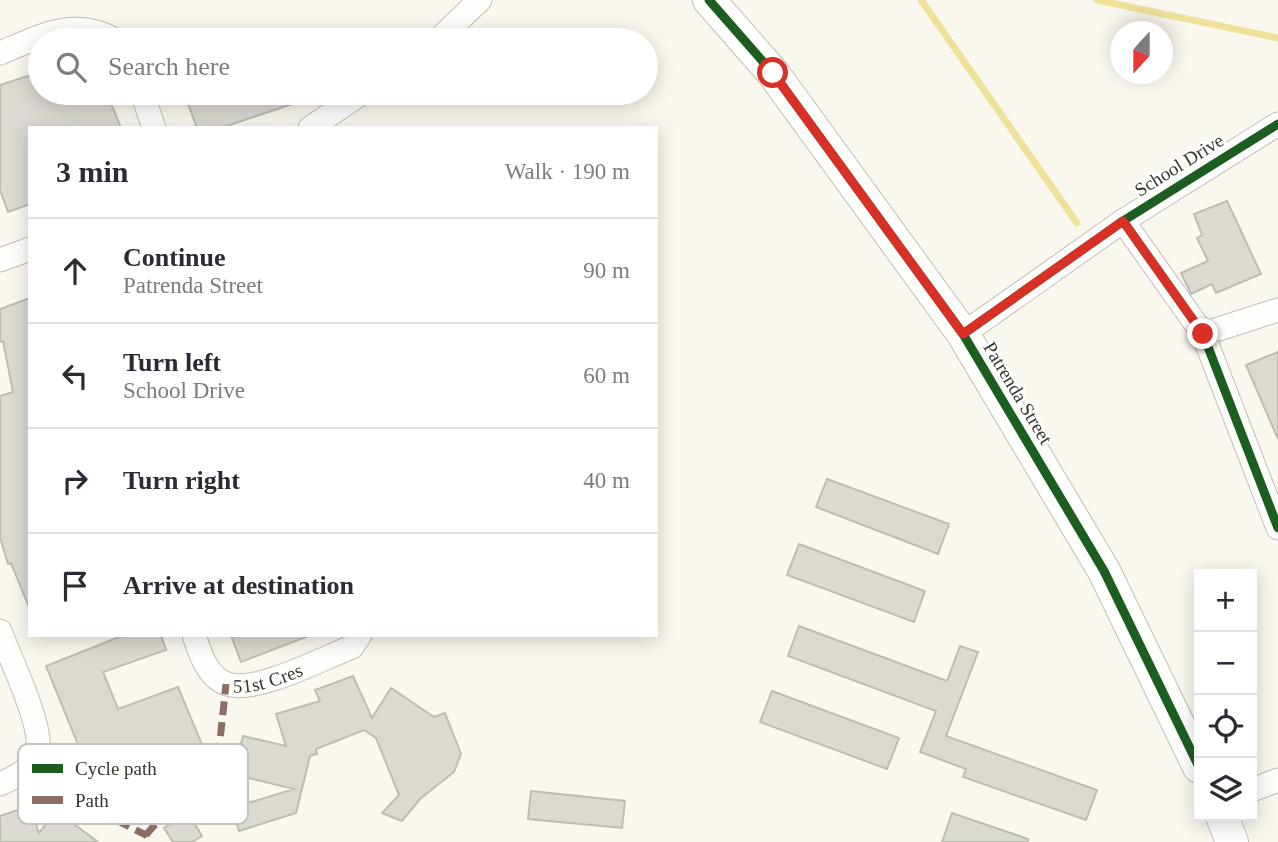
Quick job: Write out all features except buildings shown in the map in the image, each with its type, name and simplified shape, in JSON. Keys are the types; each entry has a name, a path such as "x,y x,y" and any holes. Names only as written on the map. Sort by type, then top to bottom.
{"street":[{"path":"451,28 480,0"},
{"name":"Patrenda Street","path":"709,0 773,73 963,334 1104,571 1195,758"},
{"path":"0,53 28,42"},
{"path":"146,105 153,126"},
{"path":"313,126 344,105"},
{"name":"School Drive","path":"963,334 1123,221 1278,124"},
{"path":"1123,221 1203,334 1278,528"},
{"path":"0,260 28,250"},
{"path":"1203,334 1278,310"},
{"path":"0,631 36,729 38,744"},
{"name":"51st Cres","path":"195,637 204,662 214,676 226,684 243,686 265,681 352,646 359,637"},
{"path":"0,784 18,776"},
{"path":"1257,788 1278,780"},
{"path":"1224,821 1232,842"}],"waterway":[{"path":"921,0 1077,223"},
{"path":"1097,0 1278,38"}],"marked path":[{"path":"220,744 226,684"},
{"path":"124,824 146,835 150,842"},
{"path":"146,835 155,824"}],"cycle path":[{"path":"709,0 773,73 963,334 1104,571 1195,758"},
{"path":"963,334 1123,221 1278,124"},
{"path":"1123,221 1203,334 1278,528"}],"route":[{"path":"773,73 963,334 1123,221 1203,334"}]}
